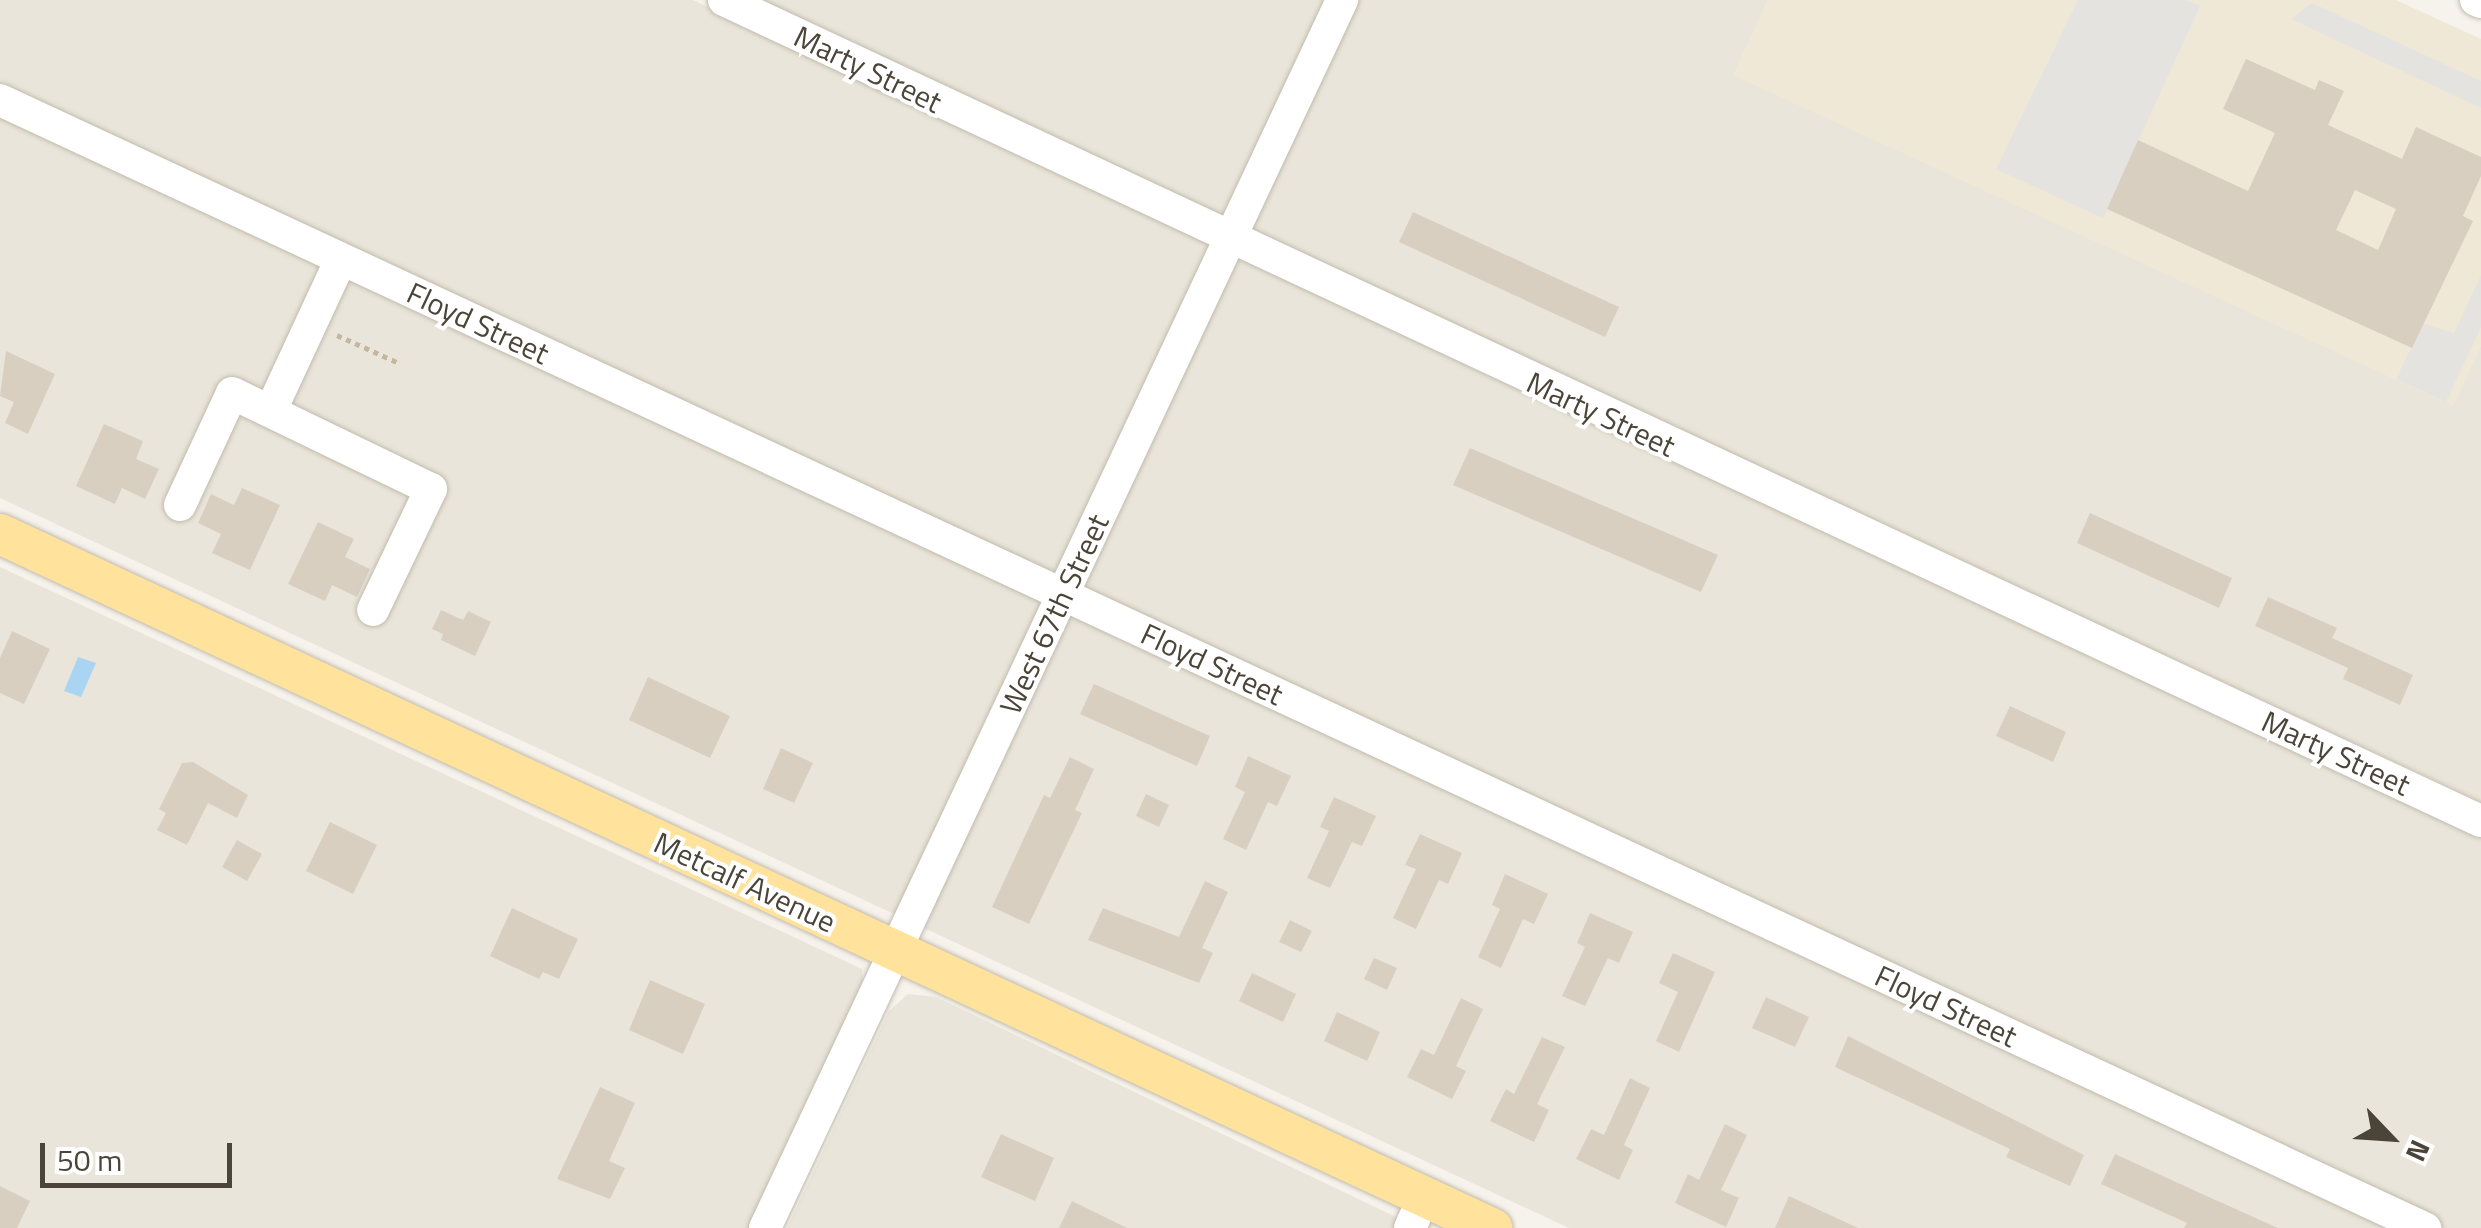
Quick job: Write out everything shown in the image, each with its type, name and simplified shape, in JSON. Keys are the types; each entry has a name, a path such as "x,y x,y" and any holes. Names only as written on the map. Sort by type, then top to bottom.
{"main road":[{"name":"Metcalf Avenue","path":"0,534 894,952 1417,1213 1492,1228"}],"street":[{"name":"Marty Street","path":"724,0 1230,240 2481,820"},
{"name":"West 67th Street","path":"765,1228 1342,0"},
{"name":"Floyd Street","path":"0,100 2424,1228"},
{"path":"271,410 341,259"},
{"path":"180,504 232,392 431,489 373,610"}],"path":[{"path":"312,323 399,364"}],"shaded area":[{"path":"0,0 693,0 2481,831 2481,1228 1569,1228 0,498"},
{"path":"759,0 1768,0 1734,75 2453,405 2481,345 2481,802"},
{"path":"1768,0 2396,0 2481,39 2481,345 2453,406 1733,75"},
{"path":"2078,0 2186,0 2200,6 2103,218 1996,169"},
{"path":"2312,3 2481,81 2481,108 2291,19"},
{"path":"2481,275 2481,327 2446,402 2396,379 2423,324 2454,333"},
{"path":"0,567 862,969 863,991 751,1228 0,1228"},
{"path":"908,994 936,997 1419,1228 787,1228 889,1011"}],"water":[{"path":"78,657 96,663 81,697 64,691"}],"building":[{"path":"2246,59 2315,90 2319,80 2344,91 2328,125 2402,159 2416,127 2481,157 2481,176 2463,216 2473,221 2412,348 2107,209 2138,140 2248,191 2275,133 2223,109","holes":["2355,190 2396,209 2378,250 2336,230"]},
{"path":"1413,212 1619,307 1605,337 1399,242"},
{"path":"6,351 55,374 28,434 5,423 14,402 0,396"},
{"path":"104,424 143,441 136,459 159,469 145,499 122,488 115,504 76,486"},
{"path":"1470,448 1718,555 1701,592 1453,485"},
{"path":"242,488 280,505 250,570 212,553 221,534 198,523 211,494 234,505"},
{"path":"2090,513 2232,578 2219,608 2077,543"},
{"path":"318,522 354,539 345,557 370,569 357,597 332,585 325,601 288,584"},
{"path":"2268,597 2337,628 2332,638 2413,675 2400,705 2343,679 2348,668 2255,626"},
{"path":"441,610 463,620 468,611 491,622 475,656 441,640 443,634 432,629"},
{"path":"12,631 50,649 24,704 0,693 0,658"},
{"path":"648,677 730,716 710,758 629,720"},
{"path":"1094,684 1210,736 1197,766 1080,714"},
{"path":"2010,706 2066,732 2053,762 1996,736"},
{"path":"781,748 813,763 794,803 763,789"},
{"path":"1248,756 1291,776 1277,806 1268,802 1246,850 1223,839 1245,792 1235,787"},
{"path":"1070,757 1094,769 1075,810 1082,813 1029,924 992,907 1044,795 1050,798"},
{"path":"193,762 248,795 237,818 208,803 187,845 157,830 166,813 159,809 182,763"},
{"path":"1146,794 1169,805 1159,827 1136,816"},
{"path":"1334,797 1376,816 1362,846 1352,842 1330,888 1307,878 1329,831 1320,827"},
{"path":"330,822 377,845 353,894 306,871"},
{"path":"1420,834 1462,853 1448,884 1439,880 1416,929 1393,918 1416,869 1405,865"},
{"path":"237,840 262,854 247,881 222,867"},
{"path":"1505,874 1548,894 1534,924 1523,919 1501,968 1478,957 1500,909 1492,905"},
{"path":"1205,881 1228,892 1202,948 1213,953 1199,983 1088,940 1103,908 1179,937"},
{"path":"512,908 578,939 559,979 543,972 539,979 490,956"},
{"path":"1590,913 1633,932 1619,963 1608,958 1585,1006 1562,996 1585,947 1577,943"},
{"path":"1290,920 1312,931 1301,952 1279,942"},
{"path":"1673,953 1715,972 1679,1052 1656,1041 1678,992 1659,983"},
{"path":"1374,958 1397,968 1387,990 1364,979"},
{"path":"1252,973 1296,994 1283,1022 1239,1001"},
{"path":"650,980 705,1004 683,1054 629,1030"},
{"path":"1766,997 1809,1017 1795,1047 1752,1028"},
{"path":"1461,998 1483,1009 1456,1066 1466,1071 1452,1099 1407,1077 1421,1049 1434,1055"},
{"path":"1337,1012 1380,1032 1367,1061 1324,1041"},
{"path":"1848,1036 2084,1155 2070,1186 2006,1157 2010,1149 1835,1067"},
{"path":"1542,1037 1565,1047 1537,1104 1549,1110 1534,1142 1490,1121 1506,1089 1514,1094"},
{"path":"1630,1078 1650,1088 1624,1145 1633,1150 1619,1180 1576,1159 1591,1129 1604,1135"},
{"path":"600,1087 635,1103 609,1161 625,1168 610,1199 557,1179"},
{"path":"1725,1124 1747,1135 1721,1190 1739,1198 1726,1227 1675,1203 1688,1174 1699,1180"},
{"path":"1001,1134 1054,1158 1035,1201 981,1177"},
{"path":"2115,1154 2278,1228 2184,1228 2187,1223 2101,1184"},
{"path":"0,1186 30,1201 17,1228 0,1228"},
{"path":"1789,1196 1858,1228 1775,1228"},
{"path":"1072,1201 1127,1228 1059,1228"}]}
